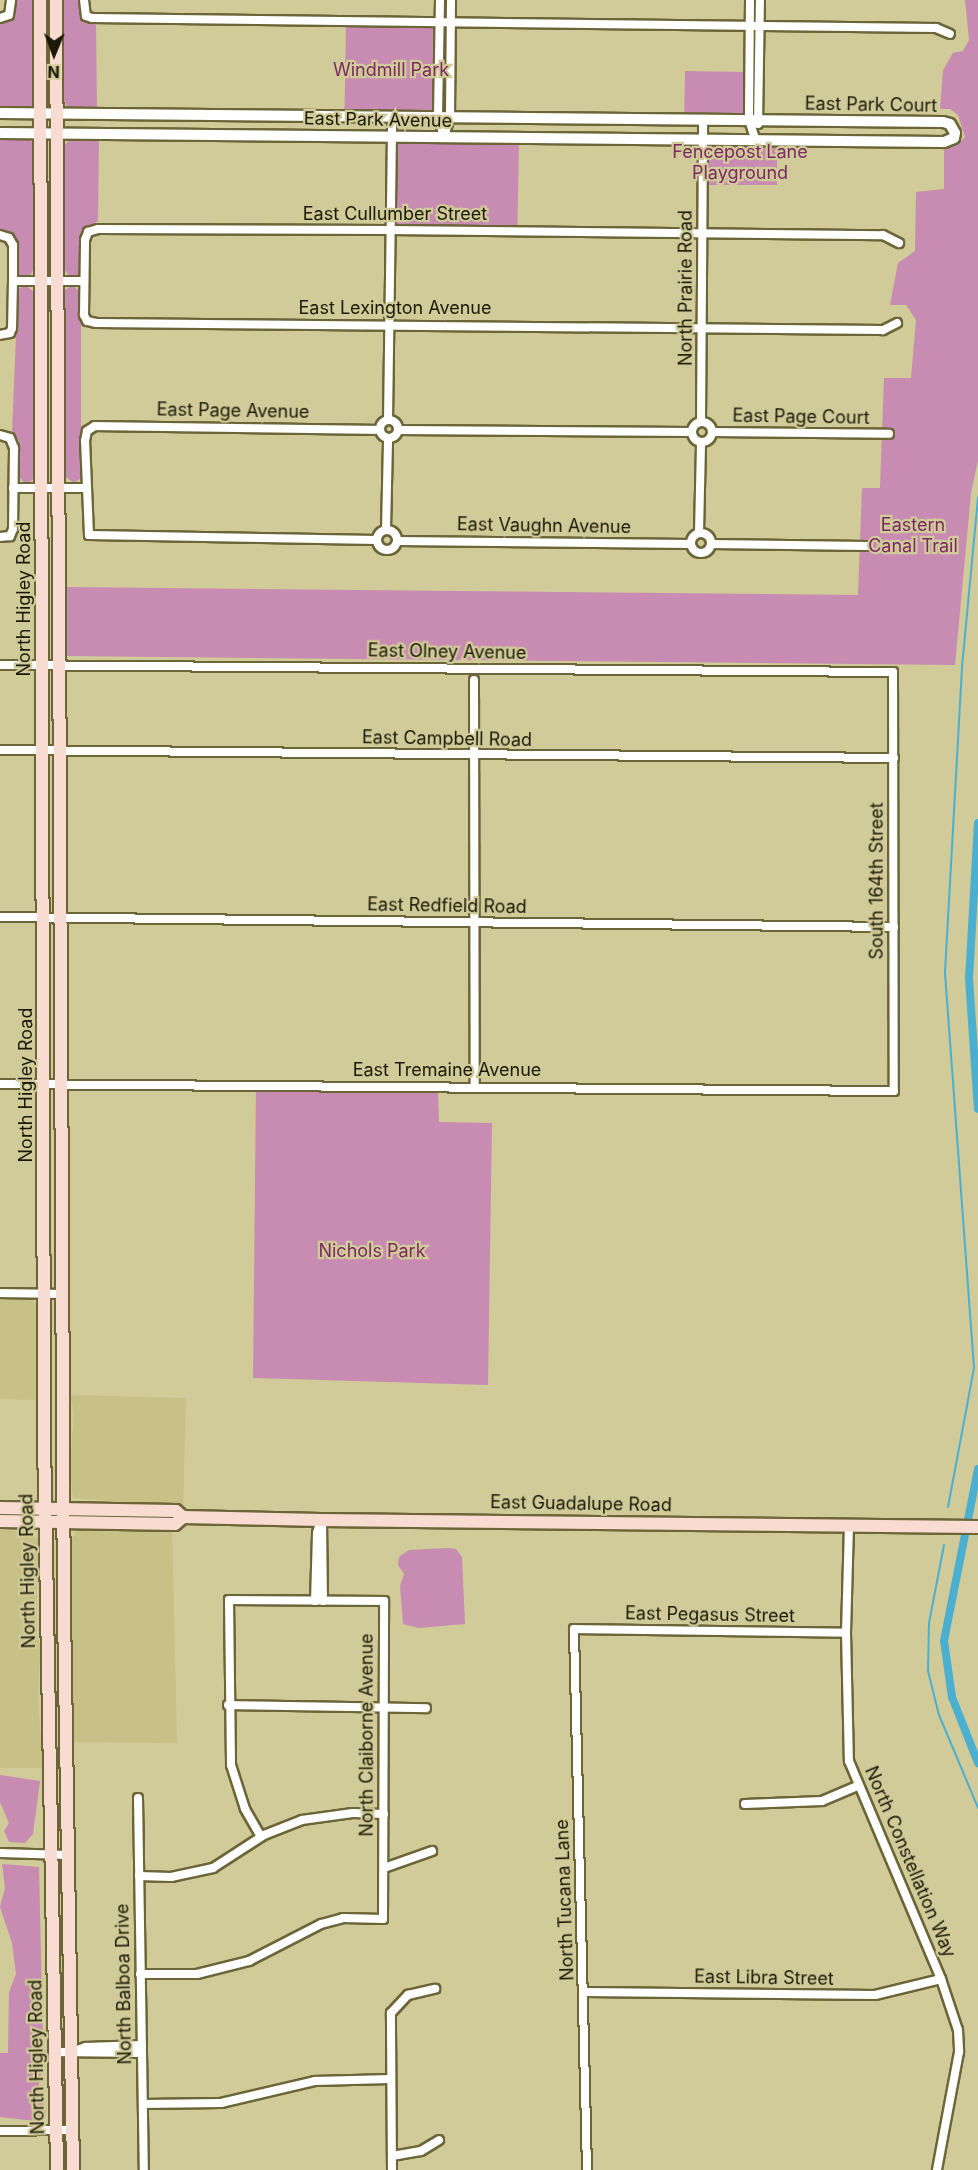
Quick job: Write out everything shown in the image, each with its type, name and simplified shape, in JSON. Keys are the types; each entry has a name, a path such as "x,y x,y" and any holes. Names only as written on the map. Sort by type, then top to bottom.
{"main road":[{"name":"North Higley Road","path":"40,0 45,1522 57,2170"},
{"name":"North Higley Road","path":"56,0 61,1294 65,1734 74,2170"},
{"name":"East Guadalupe Road","path":"0,1508 176,1510 183,1517"},
{"name":"East Guadalupe Road","path":"0,1521 175,1524 183,1517 978,1527"},
{"path":"49,1734 65,1734"}],"street":[{"path":"4,16 11,0"},
{"path":"84,0 86,16 755,24 936,28 950,34"},
{"path":"440,0 438,117 444,137"},
{"path":"444,137 450,117 451,0"},
{"path":"750,0 755,24"},
{"path":"755,139 755,24 760,0"},
{"name":"East Park Avenue","path":"0,113 754,120"},
{"path":"377,540 386,531 388,439 379,429 388,420 392,117"},
{"name":"North Prairie Road","path":"701,422 703,119"},
{"name":"East Park Court","path":"754,120 943,122 954,129 954,138 944,142 755,139"},
{"name":"East Park Avenue","path":"0,133 755,139"},
{"name":"East Cullumber Street","path":"84,281 88,232 390,230 883,235 899,243"},
{"path":"0,335 10,333 13,280 13,245 4,237"},
{"path":"13,280 84,281"},
{"name":"East Lexington Avenue","path":"84,281 87,321 883,330 897,323"},
{"path":"388,420 398,430"},
{"path":"388,439 398,430 691,432 701,422 710,426 712,432 709,440 701,443"},
{"name":"East Page Avenue","path":"86,488 87,431 95,426 379,429"},
{"path":"690,544 699,533 701,443 691,432"},
{"name":"East Page Court","path":"712,432 889,434"},
{"path":"0,435 10,438 13,488 10,536 0,537"},
{"path":"13,488 86,488"},
{"name":"East Vaughn Avenue","path":"86,488 89,535 377,540 385,550 394,547 397,541 690,544 699,553 705,552 711,544"},
{"path":"386,531 394,533 397,541"},
{"path":"699,533 707,536 711,544 867,546"},
{"name":"East Olney Avenue","path":"0,665 893,672"},
{"name":"South 164th Street","path":"893,672 894,1091"},
{"path":"474,680 475,1087"},
{"name":"East Campbell Road","path":"0,750 894,758"},
{"name":"East Redfield Road","path":"0,917 894,927"},
{"name":"East Tremaine Avenue","path":"0,1084 894,1091"},
{"path":"0,1293 61,1294"},
{"path":"261,1837 245,1809 231,1765 228,1705 229,1600 319,1601 321,1520"},
{"name":"North Constellation Way","path":"849,1525 846,1633 849,1761 941,1979 958,2030 959,2052 937,2170"},
{"name":"North Claiborne Avenue","path":"140,1974 197,1974 249,1961 321,1924 343,1918 384,1919 384,1601 319,1601"},
{"name":"East Pegasus Street","path":"574,1629 846,1633"},
{"name":"North Tucana Lane","path":"574,1629 585,1992 587,2170"},
{"path":"228,1705 426,1708"},
{"path":"745,1804 822,1801 858,1786"},
{"name":"North Balboa Drive","path":"138,1798 144,2170"},
{"path":"139,1876 171,1877 213,1868 261,1837 324,1815 384,1814"},
{"path":"384,1868 432,1851"},
{"path":"0,1853 68,1855"},
{"name":"East Libra Street","path":"585,1992 875,1995 941,1979"},
{"path":"392,2170 391,2013 408,1995 435,1989"},
{"path":"55,2052 71,2052 86,2047 142,2049"},
{"path":"142,2104 220,2103 315,2081 390,2079"},
{"path":"0,2131 73,2130"},
{"path":"392,2156 421,2151 439,2140"}],"shaded area":[{"path":"0,1298 31,1299 37,1304 37,1400 0,1399"},
{"path":"70,1395 186,1398 183,1506 73,1498 70,1468 74,1413"},
{"path":"79,1528 172,1530 177,1743 73,1742 71,1541"},
{"path":"0,1530 28,1531 38,1539 36,1627 40,1649 38,1700 43,1768 0,1768"}],"green space":[{"path":"16,0 34,0 34,103 27,110 0,109 0,24 11,20"},
{"path":"64,0 80,0 83,18 96,25 97,109 68,109 64,100"},
{"name":"Eastern Canal Trail","path":"965,0 978,0 978,460 971,493 955,665 66,656 66,587 858,595 862,488 880,488 884,378 911,378 916,320 906,305 890,305 898,263 915,251 916,192 944,189 944,149 958,145 965,137 958,115 950,109 940,109 943,70 953,53 963,51 969,40"},
{"name":"Windmill Park","path":"346,26 434,28 432,116 344,114"},
{"path":"685,71 756,72 755,119 684,118"},
{"path":"0,136 28,136 33,144 34,269 29,277 18,276 18,243 12,233 0,230"},
{"path":"391,136 519,138 517,232 389,230"},
{"path":"72,137 99,137 98,221 85,228 80,238 78,276 69,276 64,269 64,146"},
{"name":"Fencepost Lane Playground","path":"704,140 777,140 777,185 704,185"},
{"path":"25,285 34,292 35,478 26,484 19,477 19,441 12,431 18,289"},
{"path":"73,285 81,294 81,478 74,483 66,477 65,290"},
{"name":"Nichols Park","path":"256,1083 438,1090 439,1122 492,1123 488,1385 253,1378"},
{"path":"456,1549 462,1557 465,1624 419,1628 403,1624 400,1586 404,1574 398,1565 399,1557 409,1550"},
{"path":"0,1775 40,1781 33,1834 25,1843 9,1842 4,1831 9,1823 0,1802"},
{"path":"2,1864 39,1867 43,2043 38,2043 46,2051 38,2088 46,2113 42,2122 0,2117 0,2053 8,2053 9,1992 16,1974 12,1943 0,1907 5,1888"}],"waterway":[{"path":"948,1507 974,1368 945,972 962,667 978,497"},
{"path":"978,823 969,978 978,1109"},
{"path":"978,1469 944,1641 952,1697 978,1763"},
{"path":"944,1545 929,1623 928,1671 939,1715 978,1808"}]}
